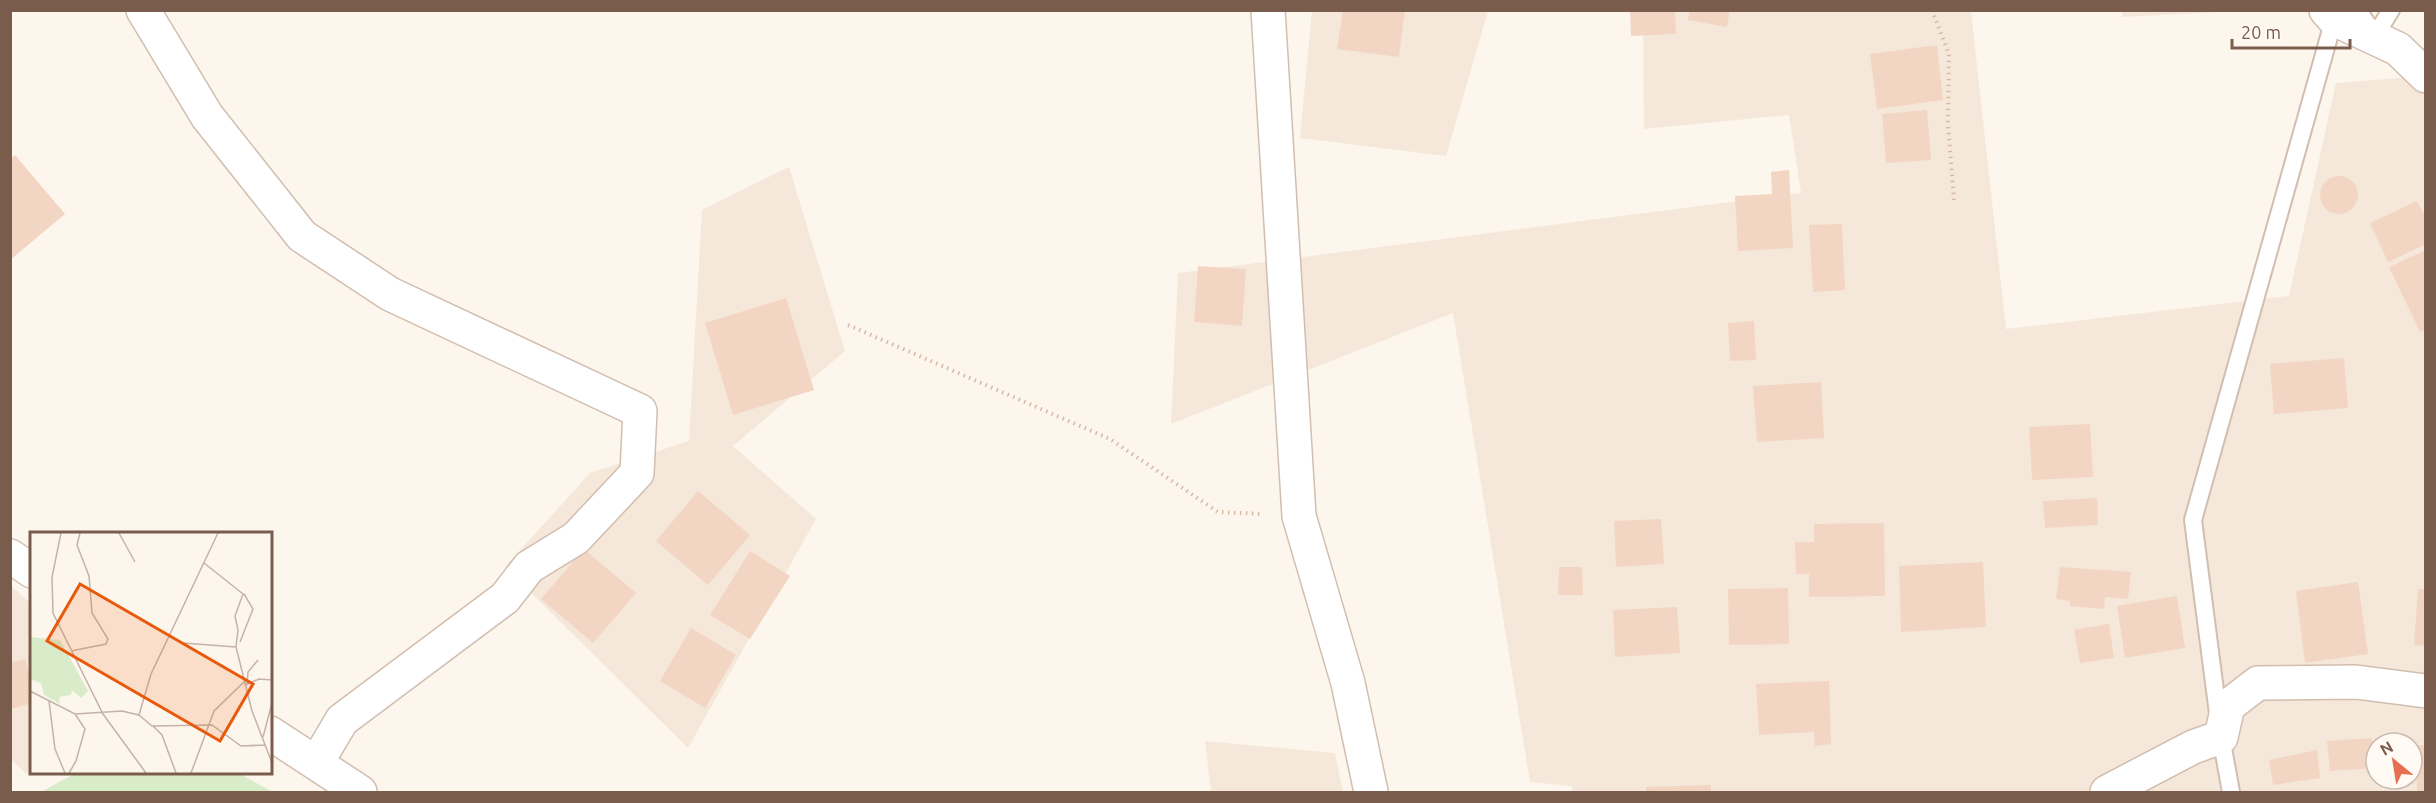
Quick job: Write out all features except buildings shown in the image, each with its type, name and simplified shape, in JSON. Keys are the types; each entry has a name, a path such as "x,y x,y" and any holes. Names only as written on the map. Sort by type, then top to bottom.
{"street":[{"path":"143,10 207,116 302,236 390,294 640,411 637,473 576,538 529,567 505,598 342,720 317,762"},
{"path":"1268,10 1299,516 1348,683 1371,792"},
{"path":"2357,17 2398,49 2426,76"},
{"path":"10,556 30,570"},
{"path":"2107,792 2193,747 2221,737 2228,706 2258,683 2356,682 2426,691"},
{"path":"272,734 360,792"}],"lane":[{"path":"2231,792 2221,737 2193,520 2357,17"}],"path":[{"path":"1932,10 1949,54 1948,124 1954,200"},
{"path":"848,324 1110,439 1218,512 1299,516"}],"shaded area":[{"path":"2122,10 2240,10 2240,11 2122,17"},
{"path":"1312,11 1488,11 1446,156 1300,138"},
{"path":"1643,11 1971,11 2006,329 2289,296 2336,83 2425,76 2425,792 1573,792 1572,786 1530,782 1453,313 1171,424 1178,273 1801,193 1789,115 1644,129"},
{"path":"789,167 845,351 733,446 816,519 688,748 505,567 590,473 689,441 702,210"},
{"path":"10,585 30,603 30,770 27,774 11,760"},
{"path":"1205,741 1335,753 1343,792 1211,792"}],"green space":[{"path":"76,773 238,773 273,792 41,792"}]}
